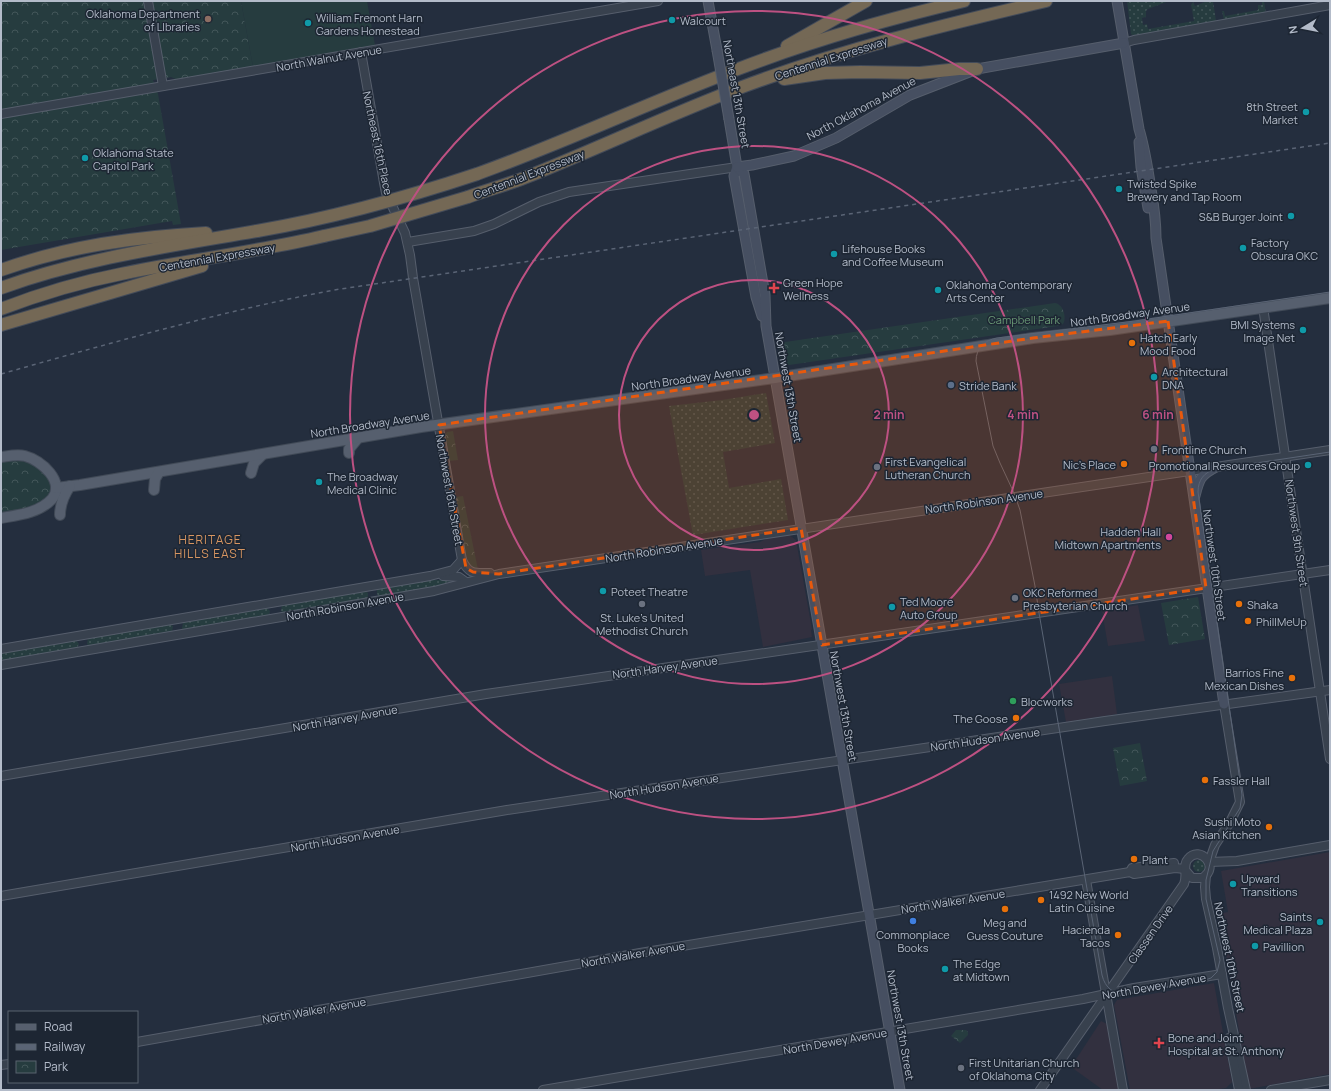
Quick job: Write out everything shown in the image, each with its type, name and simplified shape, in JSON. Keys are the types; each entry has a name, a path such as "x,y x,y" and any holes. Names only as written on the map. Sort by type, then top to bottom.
{"highway":[{"path":"771,57 800,38 866,1"},
{"name":"Centennial Expressway","path":"1,288 45,274 112,257 319,219 402,198 477,174 574,137 692,87 771,57 874,24 964,1"},
{"name":"Centennial Expressway","path":"1,309 46,293 103,278 300,242 362,228 468,197 522,178 741,88 817,61 888,40 1046,1"},
{"path":"741,88 815,74 860,72 920,73 959,69 977,69"},
{"path":"1,270 43,256 93,244 180,234 257,230"},
{"path":"1,325 178,274 247,252"}],"main road":[{"name":"Northeast 13th Street","path":"708,1 737,167 744,174 748,225"},
{"name":"Northwest 10th Street","path":"1118,4 1139,129 1145,147 1148,166 1156,223 1156,238 1224,704"},
{"name":"North Oklahoma Avenue","path":"737,167 794,156 836,138 910,95 977,69 1124,43"},
{"name":"Northwest 13th Street","path":"748,225 765,295 766,326 900,1090"},
{"name":"North Broadway Avenue","path":"56,488 439,425 775,378 1033,338 1104,331 1330,298"},
{"path":"349,453 351,446 358,438"},
{"path":"251,473 254,464 262,454"},
{"path":"1,457 20,455 34,459 50,472 56,488 51,500 40,508 31,512 1,518"},
{"path":"1194,502 1201,477 1216,467"},
{"path":"154,490 155,480 159,472"},
{"path":"60,515 65,493 70,486"}],"street":[{"path":"148,1 163,86"},
{"name":"North Walnut Avenue","path":"1,114 658,1"},
{"name":"North Oklahoma Avenue","path":"1124,43 1330,5"},
{"name":"Northeast 16th Place","path":"361,52 386,193 408,242 413,278"},
{"name":"North Oklahoma Avenue","path":"408,242 474,231 539,202 569,192 737,167"},
{"name":"Northwest 16th Street","path":"413,278 462,560"},
{"name":"Northwest 9th Street","path":"1264,307 1330,759"},
{"name":"North Robinson Avenue","path":"1,665 434,591 499,574 1330,450"},
{"path":"430,576 453,570 462,560 470,572 499,574"},
{"name":"North Harvey Avenue","path":"1,776 486,694 1330,570"},
{"path":"430,576 456,577 466,582"},
{"name":"North Robinson Avenue","path":"1,649 430,576"},
{"name":"North Hudson Avenue","path":"1,896 507,810 1224,704 1330,690"},
{"name":"Northwest 10th Street","path":"1209,862 1215,845 1239,805 1239,796 1224,704"},
{"name":"Northwest 10th Street","path":"1192,856 1204,851 1208,847 1235,812"},
{"path":"1209,862 1237,861 1330,845"},
{"path":"1207,875 1210,868 1209,862 1202,855 1192,856 1186,862 1186,870 1190,877 1195,879 1202,878 1207,875 1215,868 1237,861"},
{"name":"North Walker Avenue","path":"1130,872 1132,868 1178,862 1192,856"},
{"name":"North Walker Avenue","path":"138,1042 625,955 1130,872 1134,874 1175,868 1186,870"},
{"name":"Classen Drive","path":"1040,1090 1184,884 1186,870"},
{"name":"Northwest 10th Street","path":"1207,875 1205,887 1206,899 1217,948 1239,1090"},
{"name":"Northwest 10th Street","path":"1195,879 1200,890 1246,1090"},
{"name":"Classen Drive","path":"1106,994 1124,979 1166,920 1187,887 1195,879"},
{"path":"1086,880 1123,1090"},
{"name":"North Dewey Avenue","path":"543,1090 1083,999 1134,988 1220,974"},
{"path":"1271,1090 1330,1080"}],"highlighted area":[{"path":"1168,321 1206,588 822,645 801,528 499,574 473,572 466,568 439,425 1033,338"}],"shaded area":[{"path":"789,535 796,540 812,629 812,637 763,647 750,570 705,576 701,550 760,542 768,538"},
{"path":"1138,605 1145,641 1108,646 1102,611"},
{"path":"1112,676 1117,714 1066,722 1059,684"},
{"path":"1330,852 1330,1074 1249,1089 1219,914 1228,912 1221,871"},
{"path":"1214,983 1232,1082 1226,1088 1213,1090 1130,1090 1114,1005 1117,1000"},
{"path":"1101,1021 1107,1024 1119,1090 1103,1090 1071,1067"}],"green space":[{"name":"Oklahoma State Capitol Park","path":"1,1 241,1 253,67 178,80 171,77 153,80 158,94 181,224 173,225 172,221 1,250"},
{"name":"William Fremont Harn Gardens Homestead","path":"241,1 367,1 375,45 253,67"},
{"path":"1127,1 1169,1 1146,11 1146,17 1142,18 1143,25 1147,24 1148,29 1194,21 1191,5 1193,2 1195,6 1207,1 1213,1 1216,21 1134,36 1131,34"},
{"path":"1262,1 1264,1 1266,14 1224,20 1222,11 1224,11 1225,16 1258,10 1258,5 1262,5"},
{"name":"Campbell Park","path":"1055,303 1058,304 1064,311 1065,318 1063,324 1058,326 789,365 783,364 780,359 779,347 785,342"},
{"path":"766,393 775,443 723,452 729,488 781,479 788,520 693,535 669,406"},
{"path":"453,431 458,460 449,461 445,435 447,432"},
{"path":"14,458 27,460 37,466 50,482 51,493 37,505 1,515 1,461"},
{"path":"463,496 478,570 475,570 467,563 455,497"},
{"path":"428,580 454,580 429,589 379,597 377,594 377,590 379,588"},
{"path":"365,591 368,593 366,600 283,613 281,611 282,605"},
{"path":"1198,597 1205,639 1169,645 1161,603"},
{"path":"267,608 270,611 269,615 183,630 182,628 185,621"},
{"path":"169,624 173,626 172,632 90,647 87,644 88,638"},
{"path":"76,640 79,644 77,648 1,662 1,652"},
{"path":"1140,743 1147,781 1120,786 1113,748"},
{"path":"1197,860 1201,860 1205,866 1201,872 1197,872 1193,868 1193,864"},
{"path":"956,1030 966,1030 968,1032 968,1035 960,1043 951,1036"}],"tram line":[{"path":"1330,292 1135,321 997,338 982,345 976,356 993,446 1020,510 1035,586 1102,975 1105,984 1114,992 1128,994 1205,980 1211,978 1217,972 1220,960 1206,899 1206,880 1213,851 1240,808 1242,795 1198,492 1199,484 1205,474 1216,469 1330,452"}],"railway":[{"path":"1,374 125,339 208,318 292,298 334,290 1330,143"}],"place":[{"name":"Oklahoma Department of LIbraries","path":"208,19"},
{"name":"Walcourt","path":"672,20"},
{"name":"William Fremont Harn Gardens Homestead","path":"308,23"},
{"name":"8th Street Market","path":"1306,112"},
{"name":"Oklahoma State Capitol Park","path":"85,158"},
{"name":"Twisted Spike Brewery and Tap Room","path":"1119,189"},
{"name":"S&B Burger Joint","path":"1291,216"},
{"name":"Factory Obscura OKC","path":"1243,248"},
{"name":"Lifehouse Books and Coffee Museum","path":"834,254"},
{"name":"Green Hope Wellness","path":"774,288"},
{"name":"Oklahoma Contemporary Arts Center","path":"938,290"},
{"name":"BMI Systems Image Net","path":"1303,330"},
{"name":"Hatch Early Mood Food","path":"1132,343"},
{"name":"Architectural DNA","path":"1154,377"},
{"name":"Stride Bank","path":"951,385"},
{"name":"Frontline Church","path":"1154,449"},
{"name":"Nic's Place","path":"1124,464"},
{"name":"Promotional Resources Group","path":"1308,465"},
{"name":"First Evangelical Lutheran Church","path":"877,467"},
{"name":"The Broadway Medical Clinic","path":"319,482"},
{"name":"Hadden Hall Midtown Apartments","path":"1169,537"},
{"name":"Poteet Theatre","path":"603,591"},
{"name":"OKC Reformed Presbyterian Church","path":"1015,598"},
{"name":"St. Luke's United Methodist Church","path":"642,604"},
{"name":"Shaka","path":"1239,604"},
{"name":"Ted Moore Auto Group","path":"892,607"},
{"name":"PhillMeUp","path":"1248,621"},
{"name":"Barrios Fine Mexican Dishes","path":"1292,678"},
{"name":"Blocworks","path":"1013,701"},
{"name":"The Goose","path":"1016,718"},
{"name":"Fassler Hall","path":"1205,780"},
{"name":"Sushi Moto Asian Kitchen","path":"1269,827"},
{"name":"Plant","path":"1134,859"},
{"name":"Upward Transitions","path":"1233,884"},
{"name":"1492 New World Latin Cuisine","path":"1041,900"},
{"name":"Meg and Guess Couture","path":"1005,909"},
{"name":"Commonplace Books","path":"913,921"},
{"name":"Saints Medical Plaza","path":"1320,922"},
{"name":"Hacienda Tacos","path":"1118,935"},
{"name":"Pavillion","path":"1255,946"},
{"name":"The Edge at Midtown","path":"945,969"},
{"name":"Bone and Joint Hospital at St. Anthony","path":"1159,1043"},
{"name":"First Unitarian Church of Oklahoma City","path":"961,1068"}],"district":[{"name":"HERITAGE HILLS EAST","path":"210,546"}]}
